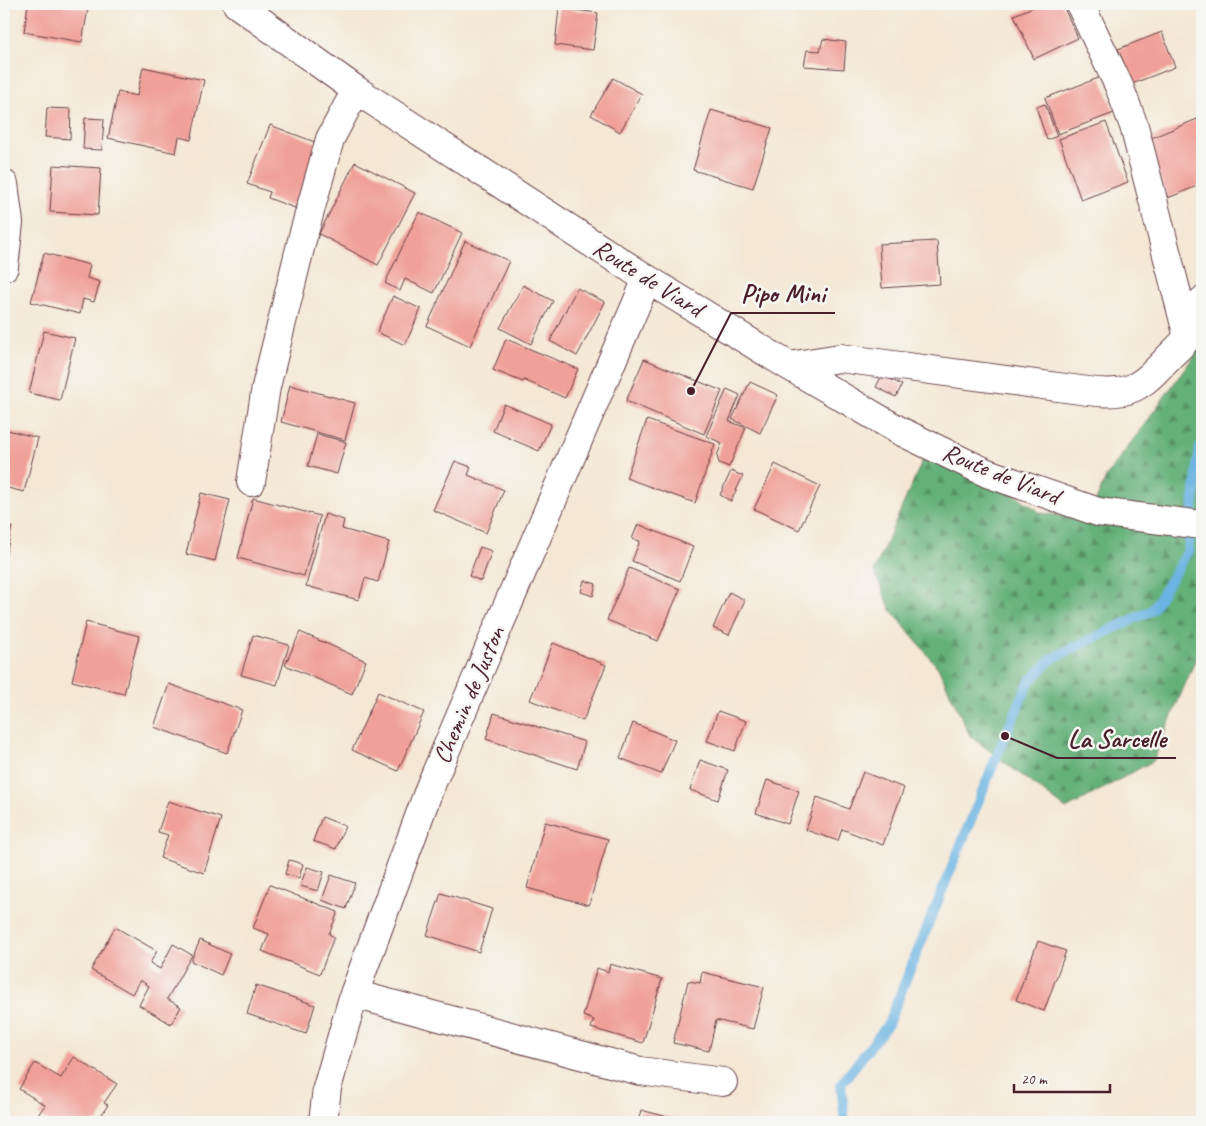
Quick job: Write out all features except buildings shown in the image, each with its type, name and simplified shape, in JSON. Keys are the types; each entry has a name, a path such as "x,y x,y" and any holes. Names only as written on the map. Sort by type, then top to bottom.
{"street":[{"name":"Route de Viard","path":"237,4 356,90 647,279 900,431 987,473 1098,512 1202,524"},
{"path":"1080,4 1119,86 1134,126 1188,337"},
{"path":"251,482 266,387 303,236 330,139 356,90"},
{"path":"4,184 9,222 4,268"},
{"name":"Chemin de Juston","path":"322,1122 327,1088 354,994 430,787 647,279"},
{"path":"789,366 840,358 1106,394 1122,392 1138,386 1152,375 1188,337 1202,300"},
{"path":"354,994 640,1071 723,1082"}],"green space":[{"path":"1202,336 1202,644 1153,761 1066,809 970,736 939,669 891,610 874,571 933,436 1041,513 1088,519 1106,477 1194,356"}],"waterway":[{"path":"845,1122 841,1084 888,1024 1005,736 1029,682 1051,659 1152,610 1188,551 1200,448 1202,446"}],"place":[{"name":"Pipo Mini","path":"691,391"},
{"name":"La Sarcelle","path":"1005,736"}]}
